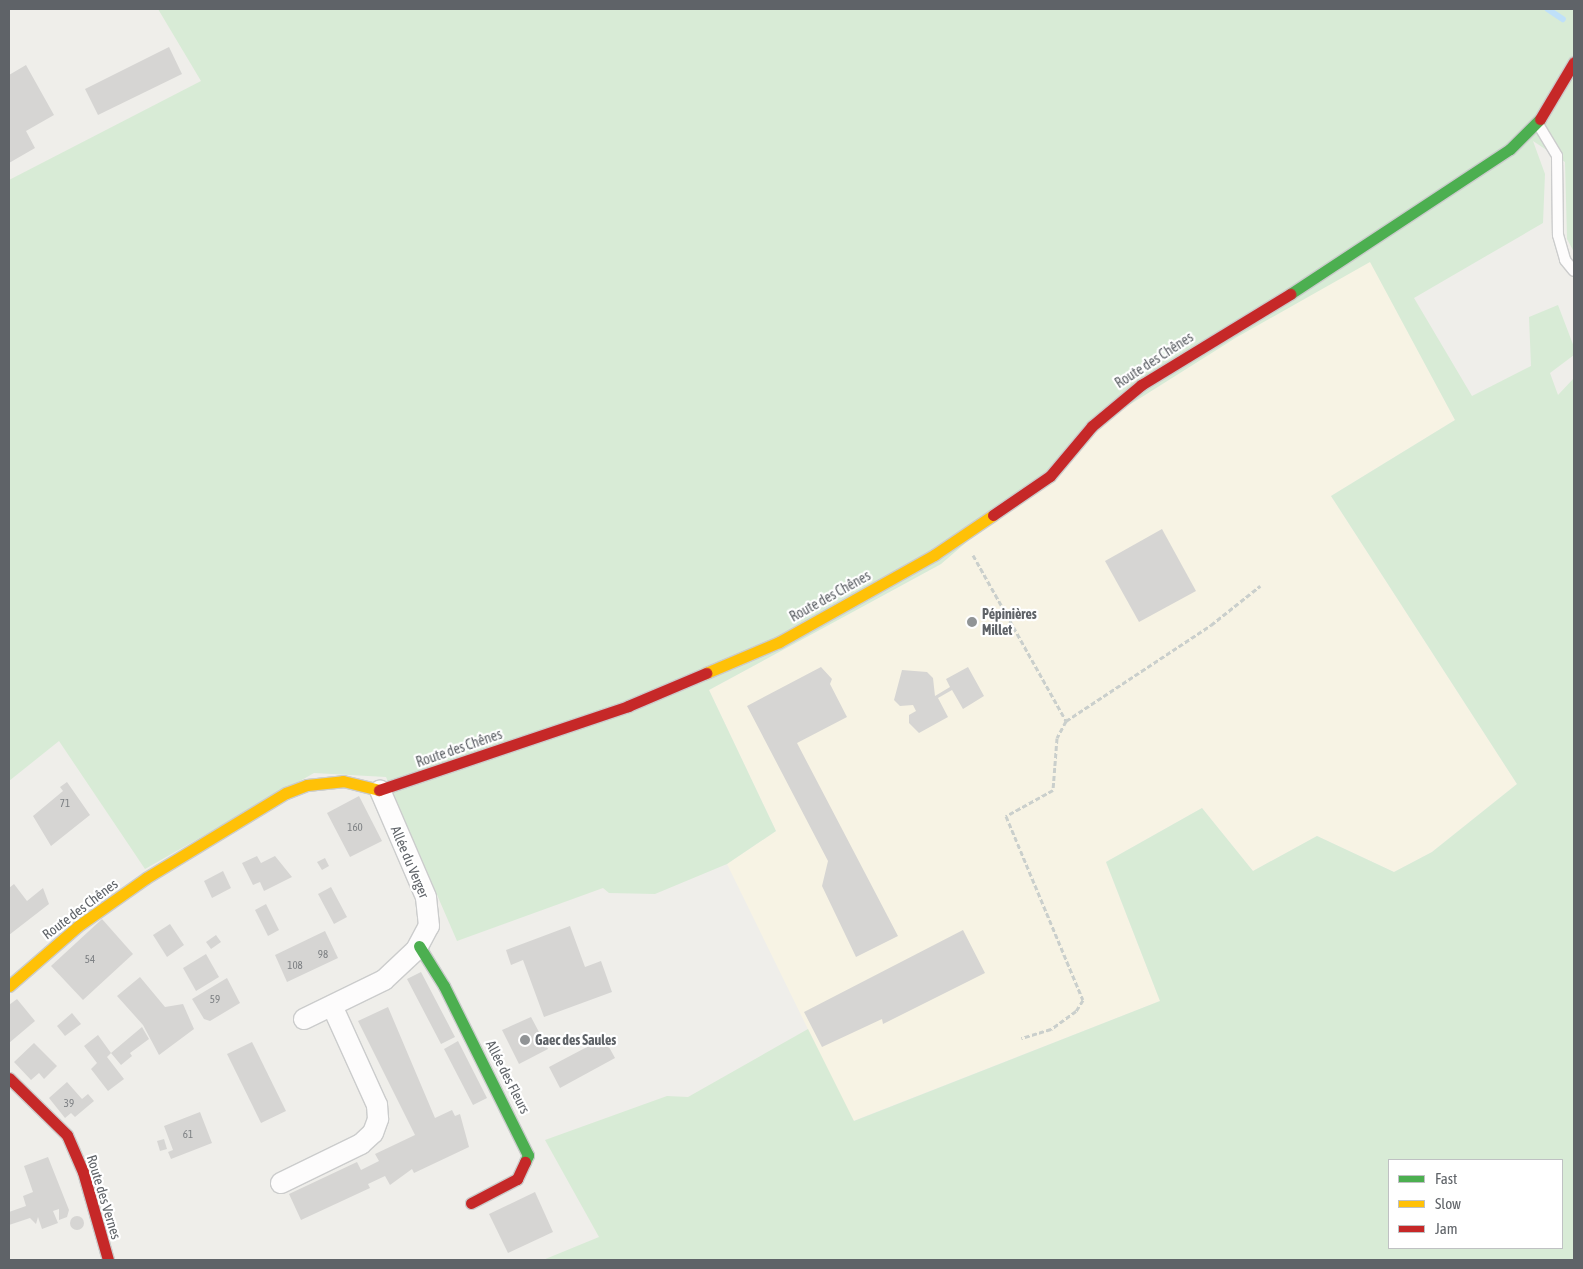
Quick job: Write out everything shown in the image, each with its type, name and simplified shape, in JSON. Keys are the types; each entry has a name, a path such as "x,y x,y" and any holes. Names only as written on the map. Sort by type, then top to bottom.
{"street":[{"name":"Route des Chênes","path":"9,986 78,926 146,878 286,793 307,785 343,781 380,790 628,706 779,642 962,538 1050,476 1092,426 1141,385 1352,257 1510,149 1538,123 1574,62"},
{"name":"Allée du Verger","path":"304,1019 384,980 418,946 429,926 426,896 380,790"},
{"name":"Allée des Fleurs","path":"418,946 456,1009 528,1155 517,1179 471,1204"},
{"path":"281,1183 361,1144 373,1133 378,1119 377,1105 332,1006"},
{"name":"Route des Vernes","path":"9,1078 67,1135 83,1172 108,1260"}],"lane":[{"path":"1538,123 1556,156 1558,234 1566,260 1574,271"}],"path":[{"path":"962,538 1066,721"},
{"path":"1021,1038 1051,1029 1076,1011 1083,1000 1006,816 1053,790 1057,738 1066,721 1211,624 1260,586"}],"shaded area":[{"path":"1370,261 1455,420 1331,496 1517,784 1432,852 1394,872 1317,836 1253,871 1202,808 1106,862 1160,1001 853,1121 727,864 776,831 709,690 941,564 1118,412 1237,337"}],"green space":[{"path":"158,9 1574,9 1574,252 1567,239 1565,162 1533,141 1545,174 1543,223 1414,298 1472,396 1531,366 1529,317 1558,305 1574,347 1574,355 1550,373 1558,395 1574,378 1574,1260 543,1260 599,1237 545,1140 667,1096 688,1097 808,1029 854,1121 1160,1001 1106,862 1202,808 1253,871 1317,836 1394,872 1432,852 1517,784 1331,496 1455,420 1370,262 1237,337 1118,412 941,564 709,690 776,831 727,864 655,894 609,893 603,888 457,941 386,777 314,773 145,869 59,741 9,781 9,180 201,81"}],"building":[{"path":"169,47 182,74 98,115 85,89"},
{"path":"26,65 54,115 26,131 35,148 9,163 9,75"},
{"path":"1162,529 1196,591 1139,622 1105,561"},
{"path":"821,667 832,679 830,684 847,717 797,743 898,936 856,957 822,886 828,861 747,706"},
{"path":"968,667 984,696 963,709 952,690 938,698 948,717 919,733 909,723 909,715 916,711 913,705 900,706 894,700 902,670 927,672 933,678 935,696 950,687 946,679"},
{"path":"67,782 90,815 51,846 33,816 63,791 60,787"},
{"path":"359,796 382,841 350,857 327,813"},
{"path":"257,856 261,863 275,856 292,877 264,891 260,882 253,885 242,863"},
{"path":"325,858 329,866 322,870 317,862"},
{"path":"223,871 231,888 212,898 204,881"},
{"path":"14,884 27,901 43,888 49,904 9,935 9,888"},
{"path":"331,887 347,917 334,924 318,894"},
{"path":"266,904 279,930 268,936 255,910"},
{"path":"102,919 133,954 83,1000 51,966"},
{"path":"170,924 184,945 167,957 153,935"},
{"path":"570,926 585,967 601,961 612,992 544,1017 523,960 511,965 506,950"},
{"path":"963,930 985,973 883,1024 882,1019 822,1047 804,1012"},
{"path":"325,931 338,958 287,982 275,955"},
{"path":"216,935 221,942 211,949 206,942"},
{"path":"206,954 219,977 196,991 183,968"},
{"path":"421,972 455,1037 441,1044 407,979"},
{"path":"140,977 165,1007 183,1004 194,1029 159,1055 143,1025 117,996"},
{"path":"227,978 240,1003 210,1021 204,1019 192,999"},
{"path":"17,999 35,1021 9,1043 9,1005"},
{"path":"388,1007 435,1118 452,1110 455,1116 460,1114 469,1147 414,1173 412,1169 390,1185 385,1176 368,1184 370,1188 301,1220 289,1194 357,1162 361,1170 379,1161 375,1154 415,1135 358,1021"},
{"path":"72,1013 81,1024 65,1036 57,1026"},
{"name":"Gaec des Saules","path":"531,1017 548,1049 519,1064 502,1030"},
{"path":"142,1027 149,1039 130,1053 132,1056 121,1065 111,1053"},
{"path":"98,1035 111,1053 107,1057 124,1079 108,1091 91,1069 97,1063 84,1046"},
{"path":"604,1038 615,1058 560,1088 549,1067"},
{"path":"458,1041 487,1098 473,1105 444,1049"},
{"path":"252,1042 286,1111 261,1123 227,1054"},
{"path":"34,1043 57,1066 44,1079 39,1073 31,1080 14,1062"},
{"path":"67,1082 82,1099 88,1094 94,1101 75,1117 71,1113 65,1118 49,1098"},
{"path":"200,1112 212,1143 171,1159 168,1152 173,1150 164,1126"},
{"path":"164,1139 167,1149 160,1151 157,1141"},
{"path":"48,1157 69,1210 67,1217 59,1220 59,1209 53,1211 58,1223 42,1229 38,1217 36,1224 30,1218 9,1225 9,1212 26,1206 23,1196 33,1192 24,1166"},
{"path":"535,1192 553,1232 508,1253 489,1214"},
{"path":"74,1216 80,1216 84,1223 80,1230 74,1230 70,1226 70,1220"}],"waterway":[{"path":"1548,9 1563,19"}],"traffic: fast":[{"path":"1290,294 1510,149 1540,119"},
{"path":"419,946 444,986 528,1155 525,1162"}],"traffic: slow":[{"path":"706,673 779,642 934,555 993,515"},
{"path":"9,986 78,926 146,878 286,793 307,785 343,781 379,790"}],"traffic: jam":[{"path":"1540,119 1574,62"},
{"path":"993,515 1050,476 1092,426 1141,385 1290,294"},
{"path":"379,790 628,706 706,673"},
{"path":"9,1078 67,1135 83,1172 108,1260"},
{"path":"471,1203 517,1179 525,1162"}],"place":[{"name":"Pépinières Millet","path":"972,622"},
{"name":"Gaec des Saules","path":"525,1040"}]}
